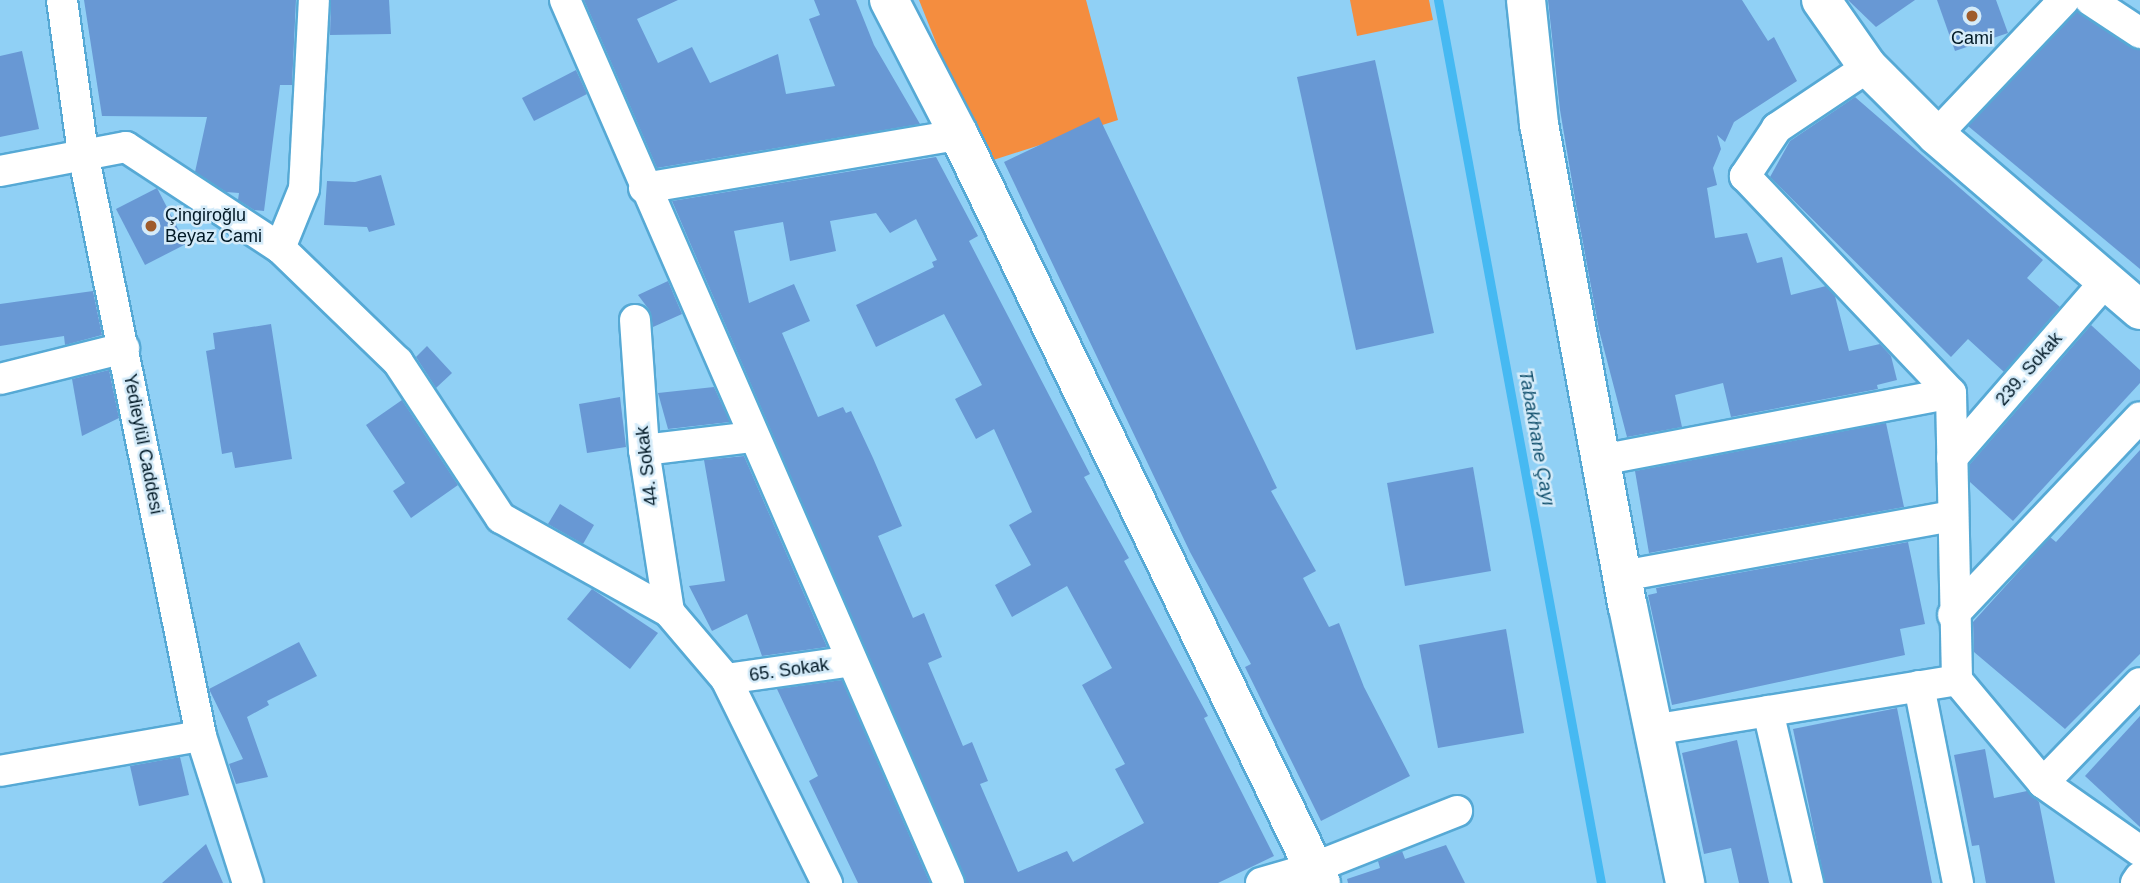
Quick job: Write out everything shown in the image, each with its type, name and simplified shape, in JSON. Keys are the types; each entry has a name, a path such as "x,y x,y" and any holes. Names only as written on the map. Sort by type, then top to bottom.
{"street":[{"name":"Yedieylül Caddesi","path":"62,0 83,153 201,736 247,883"},
{"path":"280,248 304,189 314,0"},
{"path":"565,0 644,188 949,883"},
{"path":"889,0 959,135 1317,875"},
{"path":"1526,0 1539,124 1622,576 1685,883"},
{"path":"1821,0 1868,67 1936,135 2140,310"},
{"path":"1936,135 2064,0"},
{"path":"2090,0 2140,33"},
{"path":"1868,67 1777,128 1745,176 1951,393 1953,615 1957,680 2043,783 2140,851"},
{"path":"644,188 959,135"},
{"path":"0,171 83,153 126,148 280,248 398,362 501,518 669,612 726,679 827,883"},
{"name":"239. Sokak","path":"1952,458 2107,280"},
{"name":"44. Sokak","path":"635,320 643,450 669,612"},
{"path":"0,379 124,348"},
{"path":"1601,460 1951,393"},
{"path":"1953,615 2140,417"},
{"path":"643,450 753,437"},
{"path":"1622,576 1953,516"},
{"name":"65. Sokak","path":"726,679 852,661"},
{"path":"1653,730 1957,680"},
{"path":"2043,783 2140,683"},
{"path":"1919,686 1958,883"},
{"path":"1769,711 1808,883"},
{"path":"0,771 201,736"},
{"path":"1261,883 1317,875 1457,811"},
{"path":"2136,883 2140,877"}],"shaded area":[{"path":"919,0 1086,0 1118,120 984,163"},
{"path":"1350,0 1429,0 1433,20 1357,36"}],"building":[{"path":"84,0 296,0 292,85 280,85 264,211 254,210 238,200 239,193 226,192 195,172 207,117 102,116"},
{"path":"331,0 389,0 391,34 330,35"},
{"path":"584,0 678,0 637,19 658,63 692,47 710,83 778,54 786,94 835,86 809,19 820,15 814,0 856,0 874,45 920,124 657,168"},
{"path":"1548,0 1742,0 1768,41 1774,37 1797,81 1734,122 1725,142 1717,135 1721,149 1713,168 1717,185 1707,188 1715,238 1747,233 1757,263 1782,257 1791,295 1826,286 1835,296 1849,351 1880,344 1891,356 1897,380 1877,385 1878,389 1731,417 1723,383 1675,395 1682,427 1627,437 1599,330 1576,205 1560,110"},
{"path":"1848,0 1915,0 1876,27"},
{"name":"Cami","path":"1937,0 1996,0 2008,33 1955,51"},
{"path":"2077,11 2140,50 2140,269 1968,126"},
{"path":"22,51 39,129 0,137 0,56"},
{"path":"1375,60 1434,333 1356,350 1297,77"},
{"path":"576,70 587,94 534,121 522,98"},
{"path":"1855,97 2043,260 2027,278 2060,307 2004,372 1968,339 1951,357 1770,177 1790,141"},
{"path":"1099,117 1277,488 1271,491 1316,571 1303,578 1329,627 1339,623 1364,687 1410,776 1321,821 1245,667 1251,664 1190,552 1004,162"},
{"path":"936,157 978,236 969,241 1090,474 1084,477 1129,558 1124,561 1208,716 1204,718 1274,856 1218,883 966,883 672,201","holes":["876,213 890,233 916,219 937,260 932,262 934,267 856,305 876,347 944,314 982,385 955,399 976,439 994,429 1032,512 1009,525 1031,565 995,585 1012,617 1067,586 1112,668 1082,685 1125,764 1115,769 1144,823 1073,862 1067,851 1018,872 980,784 988,781 972,742 963,746 928,663 942,657 924,613 913,618 878,536 902,526 873,458 851,411 846,413 843,407 818,417 782,333 810,321 794,284 749,303 734,231 783,222 790,261 836,251 830,221"]},
{"path":"381,175 395,225 369,232 367,227 324,225 327,181 355,182"},
{"name":"Çingiroğlu Beyaz Cami","path":"157,188 186,244 145,265 116,209"},
{"path":"668,281 682,314 653,327 650,311 638,295"},
{"path":"93,291 102,335 65,345 64,336 0,346 0,304"},
{"path":"271,324 292,459 235,468 232,452 222,454 206,351 215,349 213,333"},
{"path":"2091,325 2140,370 2140,383 2013,521 1970,482 1970,464"},
{"path":"427,346 452,373 436,388 416,357"},
{"path":"109,370 119,418 82,436 72,379"},
{"path":"714,387 730,422 668,429 658,393"},
{"path":"620,397 626,447 587,453 579,404"},
{"path":"402,400 458,485 411,518 393,491 405,483 366,425"},
{"path":"1886,423 1904,507 1649,553 1635,471"},
{"path":"2140,450 2140,654 2065,729 1974,652 1973,622 2050,537 2056,542"},
{"path":"744,456 827,647 762,656 747,614 712,631 689,586 725,581 704,460"},
{"path":"1473,467 1491,571 1405,586 1387,483"},
{"path":"560,504 594,525 583,544 548,524"},
{"path":"1908,542 1925,624 1900,629 1905,655 1672,705 1648,595 1657,593 1656,588"},
{"path":"592,589 658,633 630,669 567,619"},
{"path":"1506,629 1524,733 1438,748 1419,645"},
{"path":"299,642 317,676 267,701 269,705 247,717 268,777 236,784 229,764 243,759 209,689"},
{"path":"842,680 930,883 858,883 809,781 818,776 777,689"},
{"path":"1897,708 1932,883 1825,883 1793,729"},
{"path":"2140,716 2140,827 2085,776"},
{"path":"1737,740 1769,883 1739,883 1731,848 1704,854 1682,753"},
{"path":"1985,749 1994,798 2027,791 2039,802 2055,883 1986,883 1979,845 1972,846 1954,755"},
{"path":"180,757 189,795 139,806 130,766"},
{"path":"206,844 223,883 162,883"},
{"path":"1446,845 1465,883 1348,883 1347,879 1380,868 1378,861 1402,851 1405,859"}],"waterway":[{"name":"Tabakhane Çayı","path":"1438,0 1601,883"}],"place":[{"name":"Cami","path":"1972,16"},
{"name":"Çingiroğlu Beyaz Cami","path":"151,226"}]}
